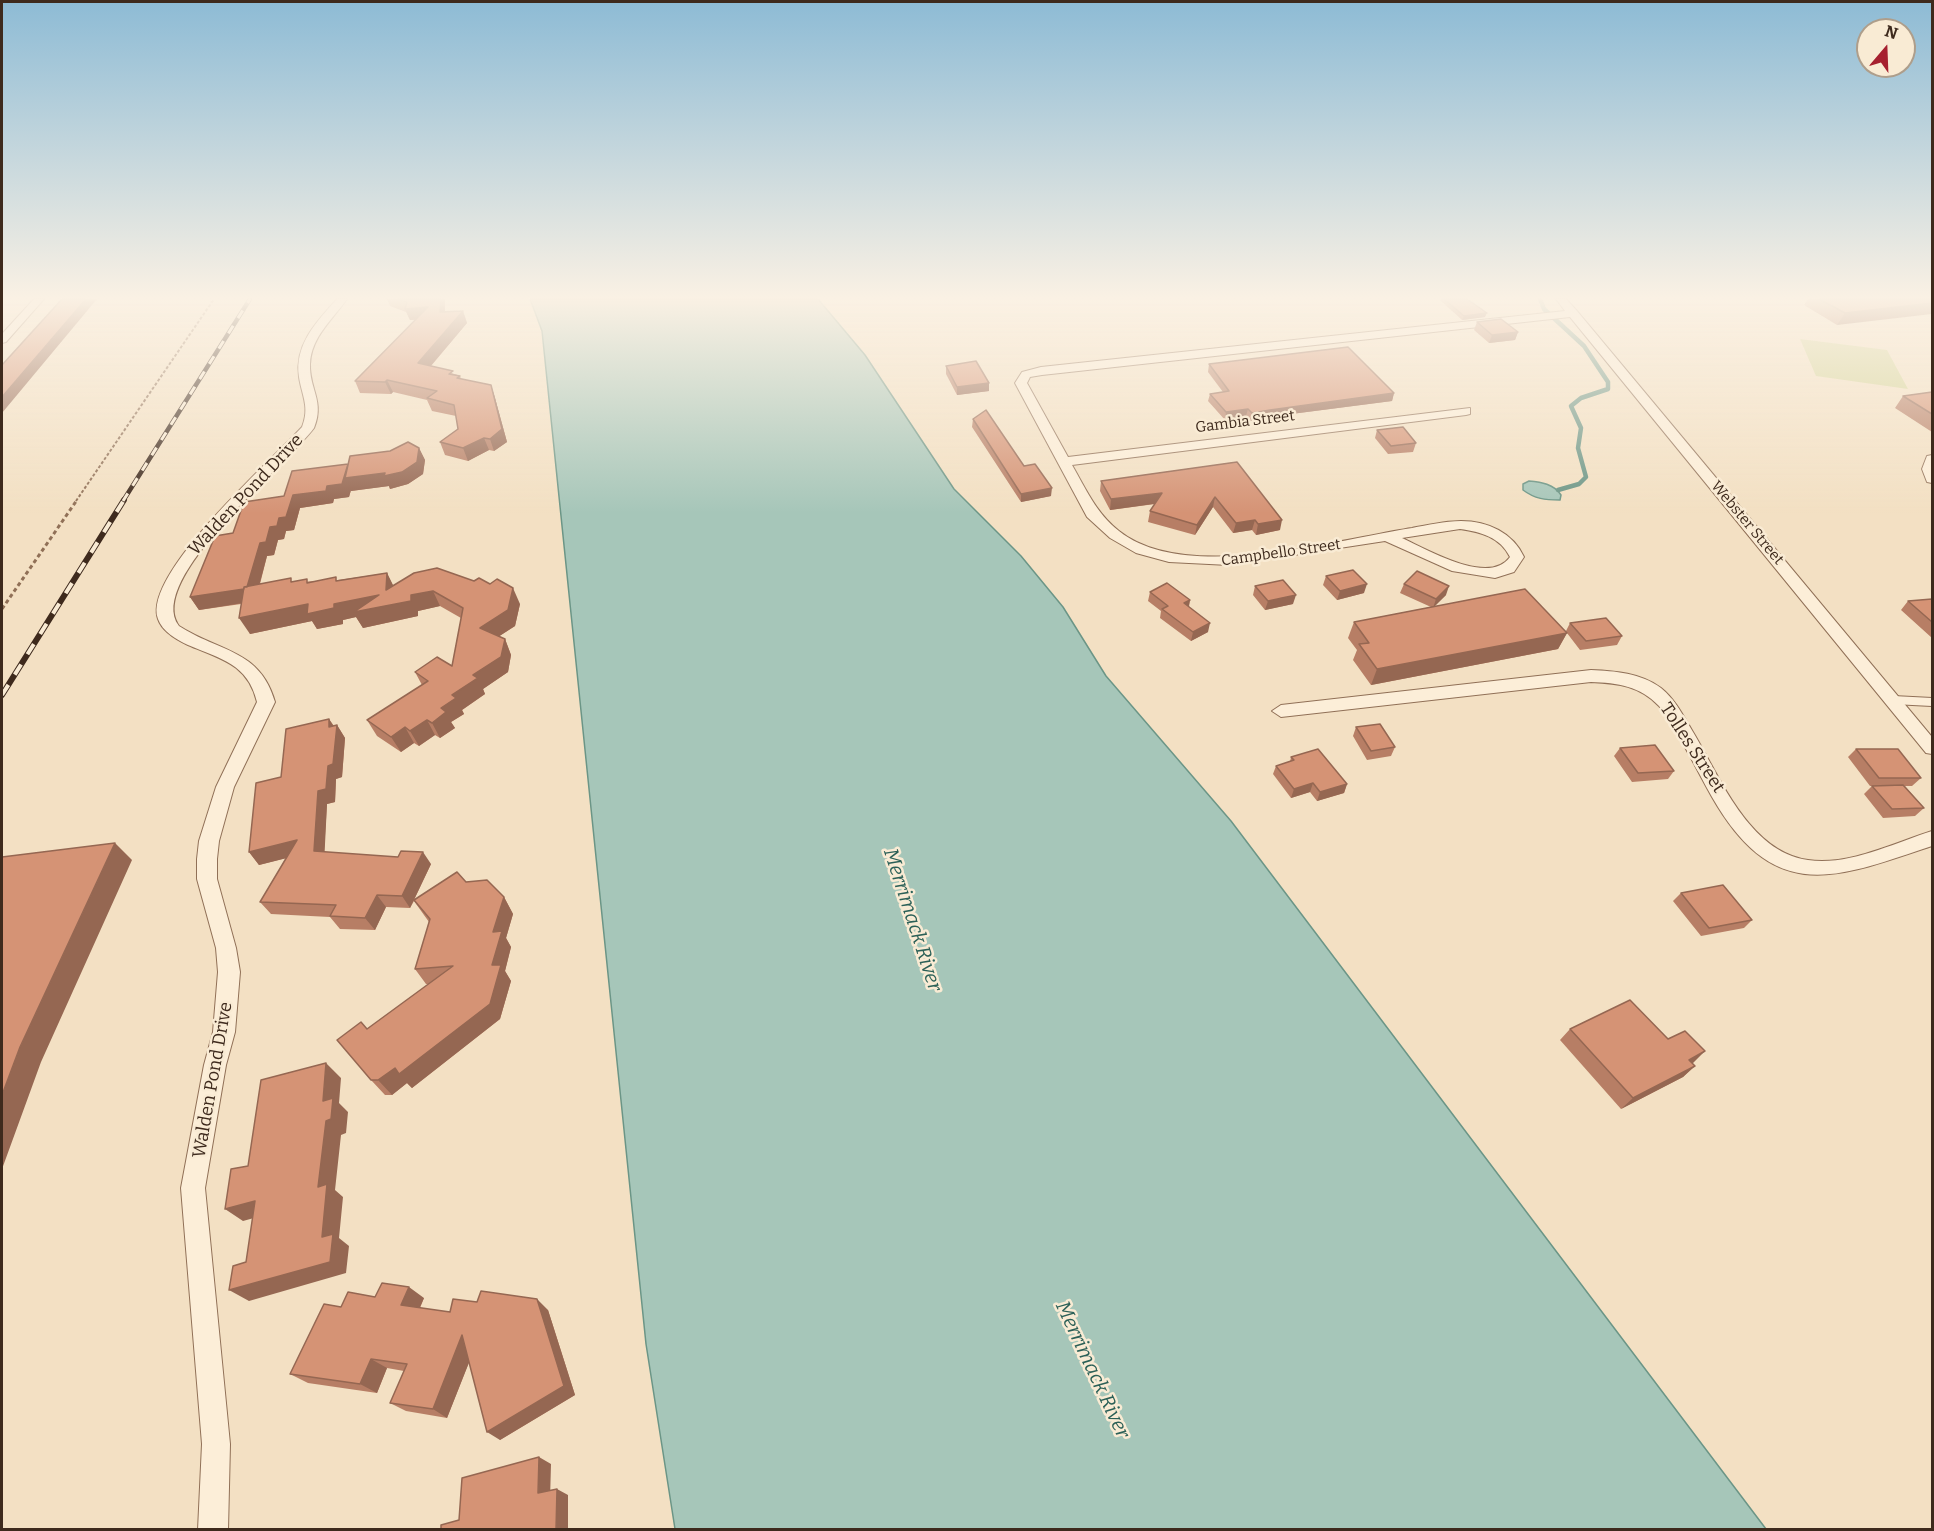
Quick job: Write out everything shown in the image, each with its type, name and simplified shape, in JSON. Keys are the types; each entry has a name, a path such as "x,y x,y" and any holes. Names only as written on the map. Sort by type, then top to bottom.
{"street":[{"name":"Walden Pond Drive","path":"213,1530 216,1444 193,1188 215,1065 224,1032 229,972 226,948 207,879 207,859 209,841 229,776 266,702 266,691 259,678 232,657 174,628 166,619 164,608 172,581 188,555 308,428 315,409 305,370"},
{"name":"Campbello Street","path":"1046,370 1026,375 1021,383 1092,514 1103,527 1124,541 1167,557 1219,562 1448,527 1473,526 1498,535 1508,542 1517,557 1515,564 1509,570 1498,573 1470,572 1389,537"},
{"name":"Webster Street","path":"1621,370 1932,748"},
{"name":"Gambia Street","path":"1063,462 1467,411"},
{"path":"1932,459 1928,466 1928,474 1932,479"},
{"name":"Tolles Street","path":"1281,711 1591,676 1623,677 1650,689 1671,709 1749,837 1780,862 1809,868 1840,866 1932,839"}],"lane":[{"path":"1893,700 1932,702"}],"path":[{"path":"2,609 165,370"}],"green space":[{"path":"1814,370 1898,370 1908,389 1816,376"}],"water":[{"name":"Merrimack River","path":"546,370 875,370 954,489 1021,556 1063,607 1106,676 1231,821 1766,1529 675,1529 646,1344"},
{"path":"1529,481 1551,486 1561,495 1560,500 1540,498 1527,493 1523,490 1523,484"}],"building":[{"path":"2,370 25,370 2,397"},
{"path":"365,370 453,371 449,374 460,376 457,378 491,385 502,429 490,439 484,438 463,448 440,442 458,429 454,405 427,398 437,391 387,380 385,382 355,381"},
{"path":"948,370 982,370 989,383 957,387"},
{"path":"1214,370 1371,370 1394,393 1252,413 1248,409 1226,412 1210,394 1229,391"},
{"path":"1932,392 1932,414 1903,396"},
{"path":"986,410 1024,466 1035,464 1052,488 1021,494 973,419"},
{"path":"1403,427 1416,443 1391,446 1377,430"},
{"path":"408,442 419,448 417,462 402,472 384,476 385,473 345,478 350,456 390,451"},
{"path":"1237,462 1282,520 1258,524 1255,520 1236,523 1215,497 1197,525 1150,511 1162,493 1111,499 1101,481"},
{"path":"348,464 342,484 327,486 326,491 293,495 286,517 279,518 277,526 270,527 266,542 260,543 247,587 190,597 215,536 233,533 244,502 284,496 292,471"},
{"path":"437,568 474,581 479,578 490,584 497,579 513,588 508,610 480,628 505,639 501,657 473,675 478,678 452,695 456,698 441,708 446,712 432,723 427,720 410,731 405,727 391,737 367,720 428,681 415,672 437,657 452,666 463,608 433,591 411,595 411,601 354,612 379,595 334,604 334,608 307,614 308,604 239,618 244,587 291,578 291,582 307,579 307,583 336,577 336,581 387,573 386,590 414,573"},
{"path":"1353,570 1367,584 1340,591 1326,576"},
{"path":"1417,571 1449,586 1436,599 1404,584"},
{"path":"1283,580 1296,595 1268,601 1255,586"},
{"path":"1167,583 1190,600 1184,603 1210,623 1193,632 1162,609 1168,606 1150,592"},
{"path":"1525,589 1567,633 1377,669 1359,644 1369,643 1354,622"},
{"path":"1932,599 1932,622 1908,601"},
{"path":"1606,618 1622,636 1586,641 1570,623"},
{"path":"329,719 329,727 337,725 333,764 328,766 326,789 318,791 314,851 398,857 401,851 423,852 402,896 377,895 365,918 330,916 336,905 260,902 297,840 249,852 256,783 281,777 286,729"},
{"path":"1380,724 1395,747 1371,751 1356,727"},
{"path":"1655,745 1674,771 1638,773 1620,748"},
{"path":"1318,749 1347,784 1320,792 1313,783 1294,789 1276,766 1294,760 1291,757"},
{"path":"1856,749 1898,749 1921,778 1879,778"},
{"path":"1903,785 1924,808 1892,809 1872,786"},
{"path":"115,843 20,1047 2,1095 2,857"},
{"path":"457,872 466,882 487,880 504,897 493,932 502,931 492,965 501,965 490,1004 399,1074 395,1068 378,1080 371,1080 337,1040 361,1022 367,1029 453,966 415,969 430,919 414,900"},
{"path":"1723,885 1752,920 1709,928 1681,893"},
{"path":"1630,1000 1668,1039 1685,1031 1705,1051 1689,1060 1695,1066 1633,1098 1570,1029"},
{"path":"326,1063 323,1101 333,1098 331,1119 326,1121 318,1187 327,1184 322,1237 333,1234 330,1262 229,1290 233,1266 246,1262 255,1201 225,1209 231,1169 248,1166 261,1080"},
{"path":"382,1283 409,1287 401,1305 450,1312 453,1299 477,1302 481,1291 537,1299 564,1386 487,1432 462,1335 433,1409 390,1403 407,1364 371,1359 360,1384 290,1374 324,1304 341,1307 348,1292 375,1297"},
{"path":"539,1457 538,1493 557,1489 556,1530 441,1530 441,1525 459,1520 462,1478"}],"waterway":[{"path":"1558,490 1579,484 1586,477 1578,448 1581,428 1571,406 1581,398 1608,389 1608,382 1600,370"}],"railway":[{"path":"123,501 205,370"},
{"path":"2,695 124,500"}]}
